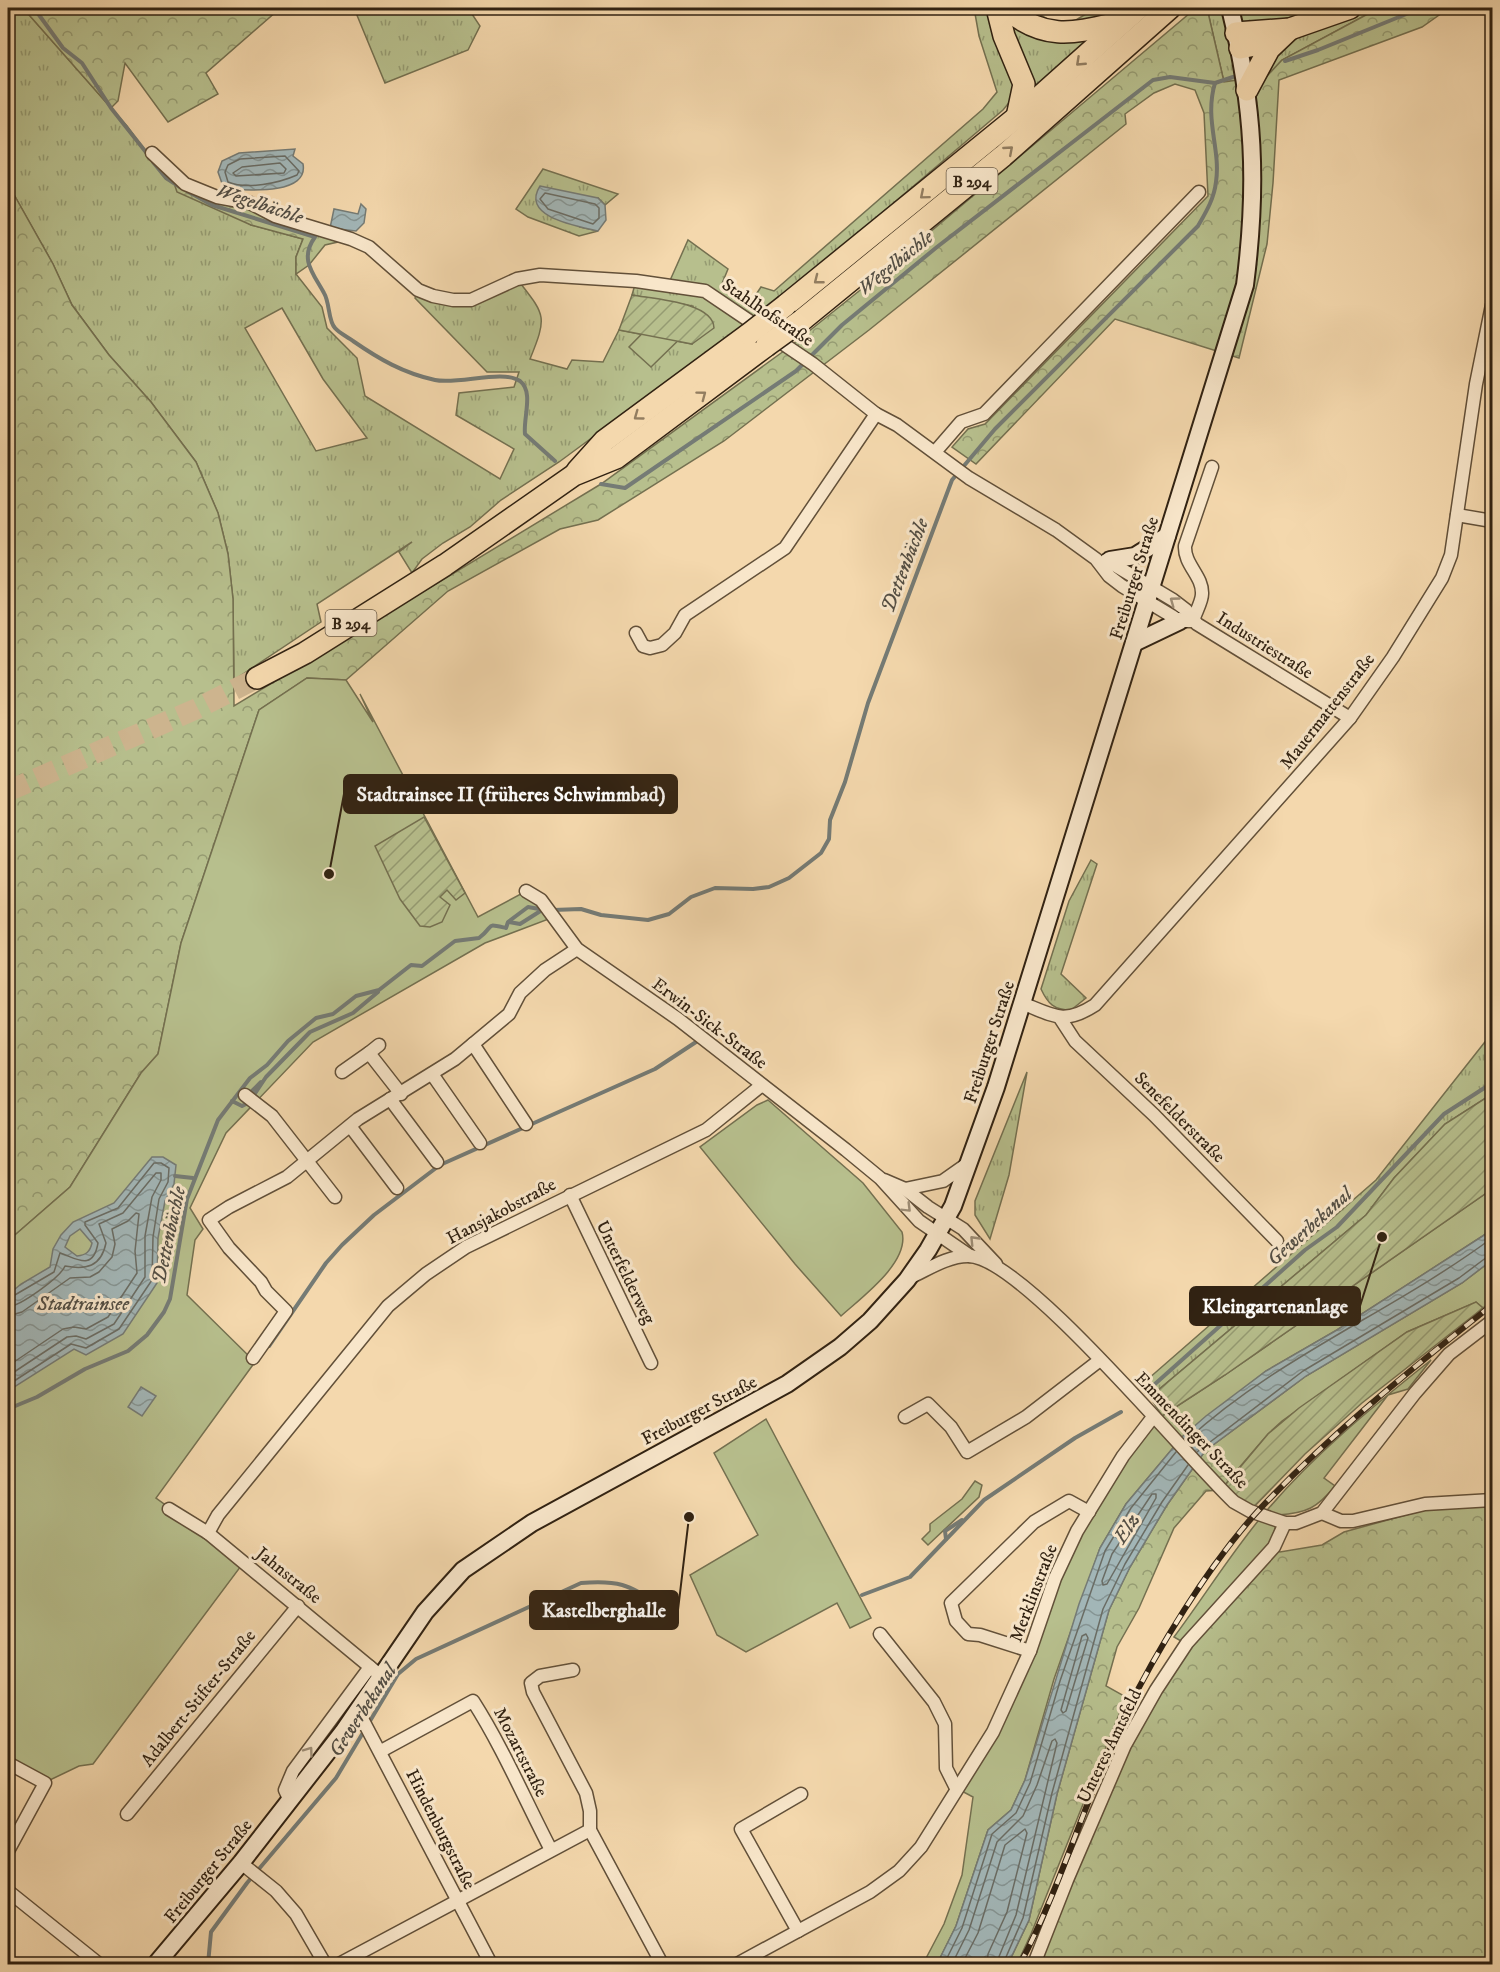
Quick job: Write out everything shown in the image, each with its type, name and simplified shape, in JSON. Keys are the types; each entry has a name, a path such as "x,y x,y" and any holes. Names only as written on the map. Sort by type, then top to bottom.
{"highway":[{"path":"997,8 1004,36 1024,84 1023,101 1017,117"},
{"path":"1005,8 1030,26 1057,33 1122,22"},
{"name":"B 294","path":"574,475 604,441 786,305 1017,117 1138,8"},
{"name":"B 294","path":"257,678 305,653 445,565 574,475 616,458 802,320 994,163 1170,8"},
{"path":"1238,41 1284,34 1350,8"},
{"path":"1247,90 1269,50 1284,34"}],"street":[{"name":"Freiburger Straße","path":"290,1801 285,1790 293,1772 425,1612 474,1560 532,1523 804,1373 870,1321 907,1280 946,1219 971,1161 1022,1003 1245,285 1254,201 1253,139 1247,90 1230,8"},
{"name":"Stahlhofstraße","path":"152,153 185,184 217,197 250,203 274,216 351,239 369,247 418,291 433,297 471,300 517,279 540,274 626,280 705,291 813,364 876,414 897,425 969,478 1103,560 1149,594"},
{"path":"935,452 961,422 984,414 1198,192"},
{"name":"Mauermattenstraße","path":"1060,1018 1072,1018 1095,1005 1350,718 1393,657 1442,578 1451,555 1476,384 1492,305"},
{"path":"636,633 643,646 650,648 662,645 675,633 685,615 786,548 876,414"},
{"name":"Industriestraße","path":"1186,621 1203,594 1185,556 1185,546 1212,467"},
{"path":"1457,515 1492,521"},
{"path":"1103,560 1135,556 1167,537"},
{"name":"Industriestraße","path":"1149,594 1186,621 1350,718"},
{"path":"1134,643 1186,621"},
{"name":"Erwin-Sick-Straße","path":"526,891 541,900 577,949 680,1021 880,1178 901,1203 938,1234"},
{"path":"253,1358 286,1311 229,1248 209,1221 229,1207 287,1177 350,1126 432,1074 473,1044 510,1014 520,993 545,970 577,949"},
{"path":"1022,1003 1060,1018"},
{"name":"Senefelderstraße","path":"1060,1018 1075,1041 1154,1115 1277,1241"},
{"path":"473,1044 526,1124"},
{"path":"342,1072 374,1049 396,1097 437,1162"},
{"path":"432,1074 480,1143"},
{"name":"Hansjakobstraße","path":"208,1533 218,1515 388,1306 426,1274 466,1247 706,1130 762,1085"},
{"path":"245,1095 272,1116 335,1197"},
{"path":"350,1126 397,1188"},
{"path":"905,1189 943,1182 971,1161"},
{"name":"Erwin-Sick-Straße","path":"880,1178 905,1189 946,1219"},
{"name":"Unterfelderweg","path":"570,1195 651,1364"},
{"name":"Emmendinger Straße","path":"946,1219 963,1229 999,1266 1049,1309 1234,1502 1250,1511 1285,1523"},
{"name":"Emmendinger Straße","path":"938,1234 970,1256 999,1266"},
{"path":"907,1280 947,1260 970,1256"},
{"path":"1285,1523 1296,1523 1322,1513 1443,1360 1492,1321"},
{"path":"905,1417 928,1404 951,1427 967,1452 1026,1417 1100,1360"},
{"name":"Merklinstraße","path":"736,1965 870,1892 899,1871 921,1847 993,1732 1030,1651 1055,1578 1089,1512 1123,1455 1157,1421"},
{"path":"1322,1513 1341,1521 1353,1521 1425,1504 1492,1500"},
{"path":"1030,1651 980,1635 968,1634 956,1621 951,1603 1034,1522 1069,1501 1089,1512"},
{"name":"Jahnstraße","path":"170,1509 208,1533 375,1671"},
{"name":"Unteres Amtsfeld","path":"1034,1965 1067,1880 1125,1745 1156,1690 1187,1643 1274,1547 1285,1523"},
{"name":"Adalbert-Stifter-Straße","path":"127,1814 298,1606"},
{"path":"880,1634 934,1702 945,1724 946,1768 956,1788"},
{"path":"573,1670 540,1676 531,1683 535,1698 586,1793 590,1810 590,1830 662,1965"},
{"name":"Freiburger Straße","path":"156,1965 245,1866 290,1801 362,1715 375,1671"},
{"name":"Mozartstraße","path":"381,1751 473,1701 495,1735 510,1772 551,1850"},
{"name":"Hindenburgstraße","path":"362,1715 491,1965"},
{"path":"8,1763 45,1783 8,1851"},
{"path":"798,1931 741,1829 801,1794"},
{"path":"339,1965 590,1830"},
{"path":"245,1866 276,1891 296,1914 325,1965"},
{"path":"8,1891 99,1965"}],"green space":[{"path":"8,8 23,8 127,126 146,152 251,225 303,239 296,257 296,274 322,307 327,328 357,358 365,396 500,479 514,449 456,415 459,393 514,387 519,372 487,372 415,298 418,290 453,300 517,279 533,300 541,316 540,333 530,359 567,369 572,360 603,362 619,330 692,344 693,306 632,295 636,281 668,285 688,240 728,269 721,286 751,302 761,287 774,291 983,109 997,92 979,36 974,8 1028,8 1051,21 1065,22 1076,20 1096,8 1116,8 1105,18 1091,38 1033,90 1012,99 1003,110 783,297 559,462 501,500 470,527 443,543 422,559 412,573 399,552 412,542 317,604 321,622 234,680 233,599 228,554 218,513 196,462 151,402 109,355 72,305 53,264 8,184","holes":["282,308 323,379 367,438 316,451 245,328"]},
{"path":"23,8 276,8 277,11 206,73 218,94 168,122 125,63 118,101 111,108"},
{"path":"354,8 468,8 480,26 468,50 385,83"},
{"path":"1196,8 1207,8 1224,82 1267,76 1282,60 1379,8 1449,8 1422,27 1279,80 1267,244 1239,358 1115,319 976,464 952,447 968,429 985,424 1208,196 1204,113 1195,90 1175,84 1154,93 1125,114 1126,124 869,330 724,441 598,520 560,529 448,591 346,680 307,678 259,710 181,943 158,1054 141,1073 70,1187 8,1241 8,184 53,264 72,305 109,355 151,402 196,462 218,513 228,554 233,599 234,706 601,484 788,348 879,275"},
{"path":"1207,8 1379,8 1282,60 1267,76 1224,82"},
{"path":"543,169 618,194 605,205 598,198 580,227 598,231 579,236 528,217 516,209"},
{"path":"178,180 351,239 325,245 309,265 296,274 296,257 303,239 251,225 177,192 174,183"},
{"path":"632,295 667,300 693,307 704,312 711,319 714,328 692,344 619,330"},
{"path":"671,304 694,325 651,367 629,347"},
{"path":"307,678 346,680 373,722 360,694 478,917 532,888 554,917 485,943 313,1042 226,1133 190,1208 203,1229 195,1240 187,1295 255,1362 156,1498 244,1562 93,1764 79,1766 50,1780 8,1759 8,1241 70,1187 141,1073 158,1054 181,943 259,710"},
{"path":"424,817 465,893 456,900 447,890 440,897 450,905 442,922 430,927 420,926 400,899 375,846"},
{"path":"1091,860 1097,864 1061,974 1086,998 1071,1010 1060,1009 1046,999 1041,989 1069,901"},
{"path":"1492,1033 1492,1094 1445,1124 1394,1178 1366,1215 1150,1397 1140,1386 1376,1180"},
{"path":"1027,1072 1009,1175 990,1239 975,1215 975,1201"},
{"path":"1492,1094 1492,1189 1225,1375 1162,1416 1150,1397 1366,1215 1394,1178 1445,1124"},
{"path":"768,1100 863,1183 902,1232 903,1243 892,1267 872,1289 841,1316 795,1264 700,1147 757,1105"},
{"path":"1492,1189 1492,1230 1337,1330 1266,1371 1183,1436 1126,1504 1100,1548 1054,1679 1025,1780 1011,1810 988,1830 956,1926 937,1964 923,1964 944,1924 962,1875 973,1797 956,1788 993,1732 1055,1578 1123,1455 1162,1416 1225,1375"},
{"path":"1492,1260 1492,1300 1483,1308 1476,1302 1407,1332 1282,1421 1232,1476 1205,1451 1306,1376 1462,1283"},
{"path":"1476,1302 1483,1308 1362,1403 1305,1454 1250,1511 1221,1490 1268,1434 1299,1408 1407,1332"},
{"path":"1431,1360 1408,1389 1388,1395"},
{"path":"1388,1395 1324,1478 1335,1486 1329,1493 1311,1508 1297,1513 1278,1515 1272,1542 1181,1641 1174,1637 1240,1544 1302,1472"},
{"path":"766,1419 871,1618 850,1628 837,1603 746,1652 717,1635 690,1575 758,1535 714,1453"},
{"path":"1205,1451 1232,1476 1221,1490 1206,1491 1174,1528 1139,1608 1117,1647 1106,1686 1126,1697 1031,1934 1017,1964 1008,1964 1029,1920 1057,1794 1109,1610 1130,1567 1167,1505"},
{"path":"975,1481 982,1485 979,1497 928,1545 922,1539 930,1531 930,1524 962,1499"},
{"path":"1492,1505 1492,1964 1034,1964 1125,1745 1187,1643 1274,1547 1280,1552 1322,1545 1344,1532 1435,1507"}],"water":[{"path":"295,149 293,156 303,164 302,174 296,182 274,189 224,189 218,172 222,161 239,153"},
{"path":"540,186 598,198 605,205 606,220 598,231 565,223 544,213 536,197"},
{"path":"361,204 366,209 364,223 356,231 330,228 334,209 358,214"},
{"name":"Stadtrainsee","path":"152,1157 163,1157 176,1165 174,1184 165,1201 158,1238 157,1283 123,1334 86,1355 74,1349 8,1391 8,1295 21,1284 50,1267 53,1249 61,1235 73,1222 114,1203","holes":["80,1229 92,1243 87,1252 77,1256 65,1247 70,1236"]},
{"name":"Elz","path":"1492,1230 1492,1260 1462,1283 1306,1376 1205,1451 1167,1505 1130,1567 1109,1610 1057,1794 1029,1920 1008,1964 937,1964 956,1926 988,1830 1011,1810 1025,1780 1079,1604 1100,1548 1126,1504 1183,1436 1266,1371 1337,1330"},
{"path":"141,1387 156,1396 142,1416 128,1407"}],"waterway":[{"name":"Wegelbächle","path":"34,8 63,48 82,63 111,108 149,156"},
{"path":"1285,61 1421,8"},
{"name":"Wegelbächle","path":"601,484 625,488 796,371 842,325 937,247 1153,80 1170,77 1215,83"},
{"path":"1215,83 1233,77"},
{"name":"Dettenbächle","path":"553,910 581,909 601,915 648,920 669,914 691,897 715,888 769,887 789,878 821,853 829,839 830,820 845,782 868,703 952,480 995,429 1198,226 1212,200 1216,182 1217,170 1211,109 1215,83"},
{"name":"Wegelbächle","path":"153,162 166,178 180,187"},
{"name":"Wegelbächle","path":"187,191 212,205 315,237 308,252 309,266 326,297 333,325 341,333 382,359 412,373 435,380 456,381 503,376 520,381 527,398 525,434 555,461"},
{"name":"Dettenbächle","path":"8,1409 37,1397 85,1369 128,1351 147,1335 164,1312 170,1299 187,1199 218,1120 250,1078 267,1065 288,1041 316,1018 333,1014 356,996 379,990 411,965 422,966 455,941 479,938 491,926 506,928 508,922 528,907 545,910"},
{"name":"Dettenbächle","path":"509,922 520,924 542,910"},
{"name":"Dettenbächle","path":"254,1095 266,1077 310,1032 353,1013 378,992"},
{"path":"269,1346 326,1263 342,1245 374,1215 440,1165 655,1069 696,1042"},
{"path":"251,1092 261,1082"},
{"name":"Gewerbekanal","path":"1146,1392 1305,1250 1337,1227 1444,1114 1492,1083"},
{"path":"232,1101 242,1106 246,1104"},
{"path":"175,1176 193,1178"},
{"name":"Gewerbekanal","path":"862,1595 910,1577 984,1500 1075,1438 1121,1412"},
{"name":"Gewerbekanal","path":"946,1539 945,1531 962,1520"},
{"name":"Gewerbekanal","path":"208,1964 211,1932 247,1883 336,1778 398,1674 416,1659 581,1583 604,1582 622,1585 639,1592 659,1605"}],"tunnel":[{"path":"8,791 196,709 257,678"}],"railway":[{"path":"1020,1964 1048,1904 1124,1717 1167,1637 1202,1583 1257,1512 1313,1456 1401,1379 1492,1305"}],"place":[{"name":"Stadtrainsee II (früheres Schwimmbad)","path":"329,874"},
{"name":"Kleingartenanlage","path":"1382,1237"},
{"name":"Kastelberghalle","path":"689,1517"}]}
